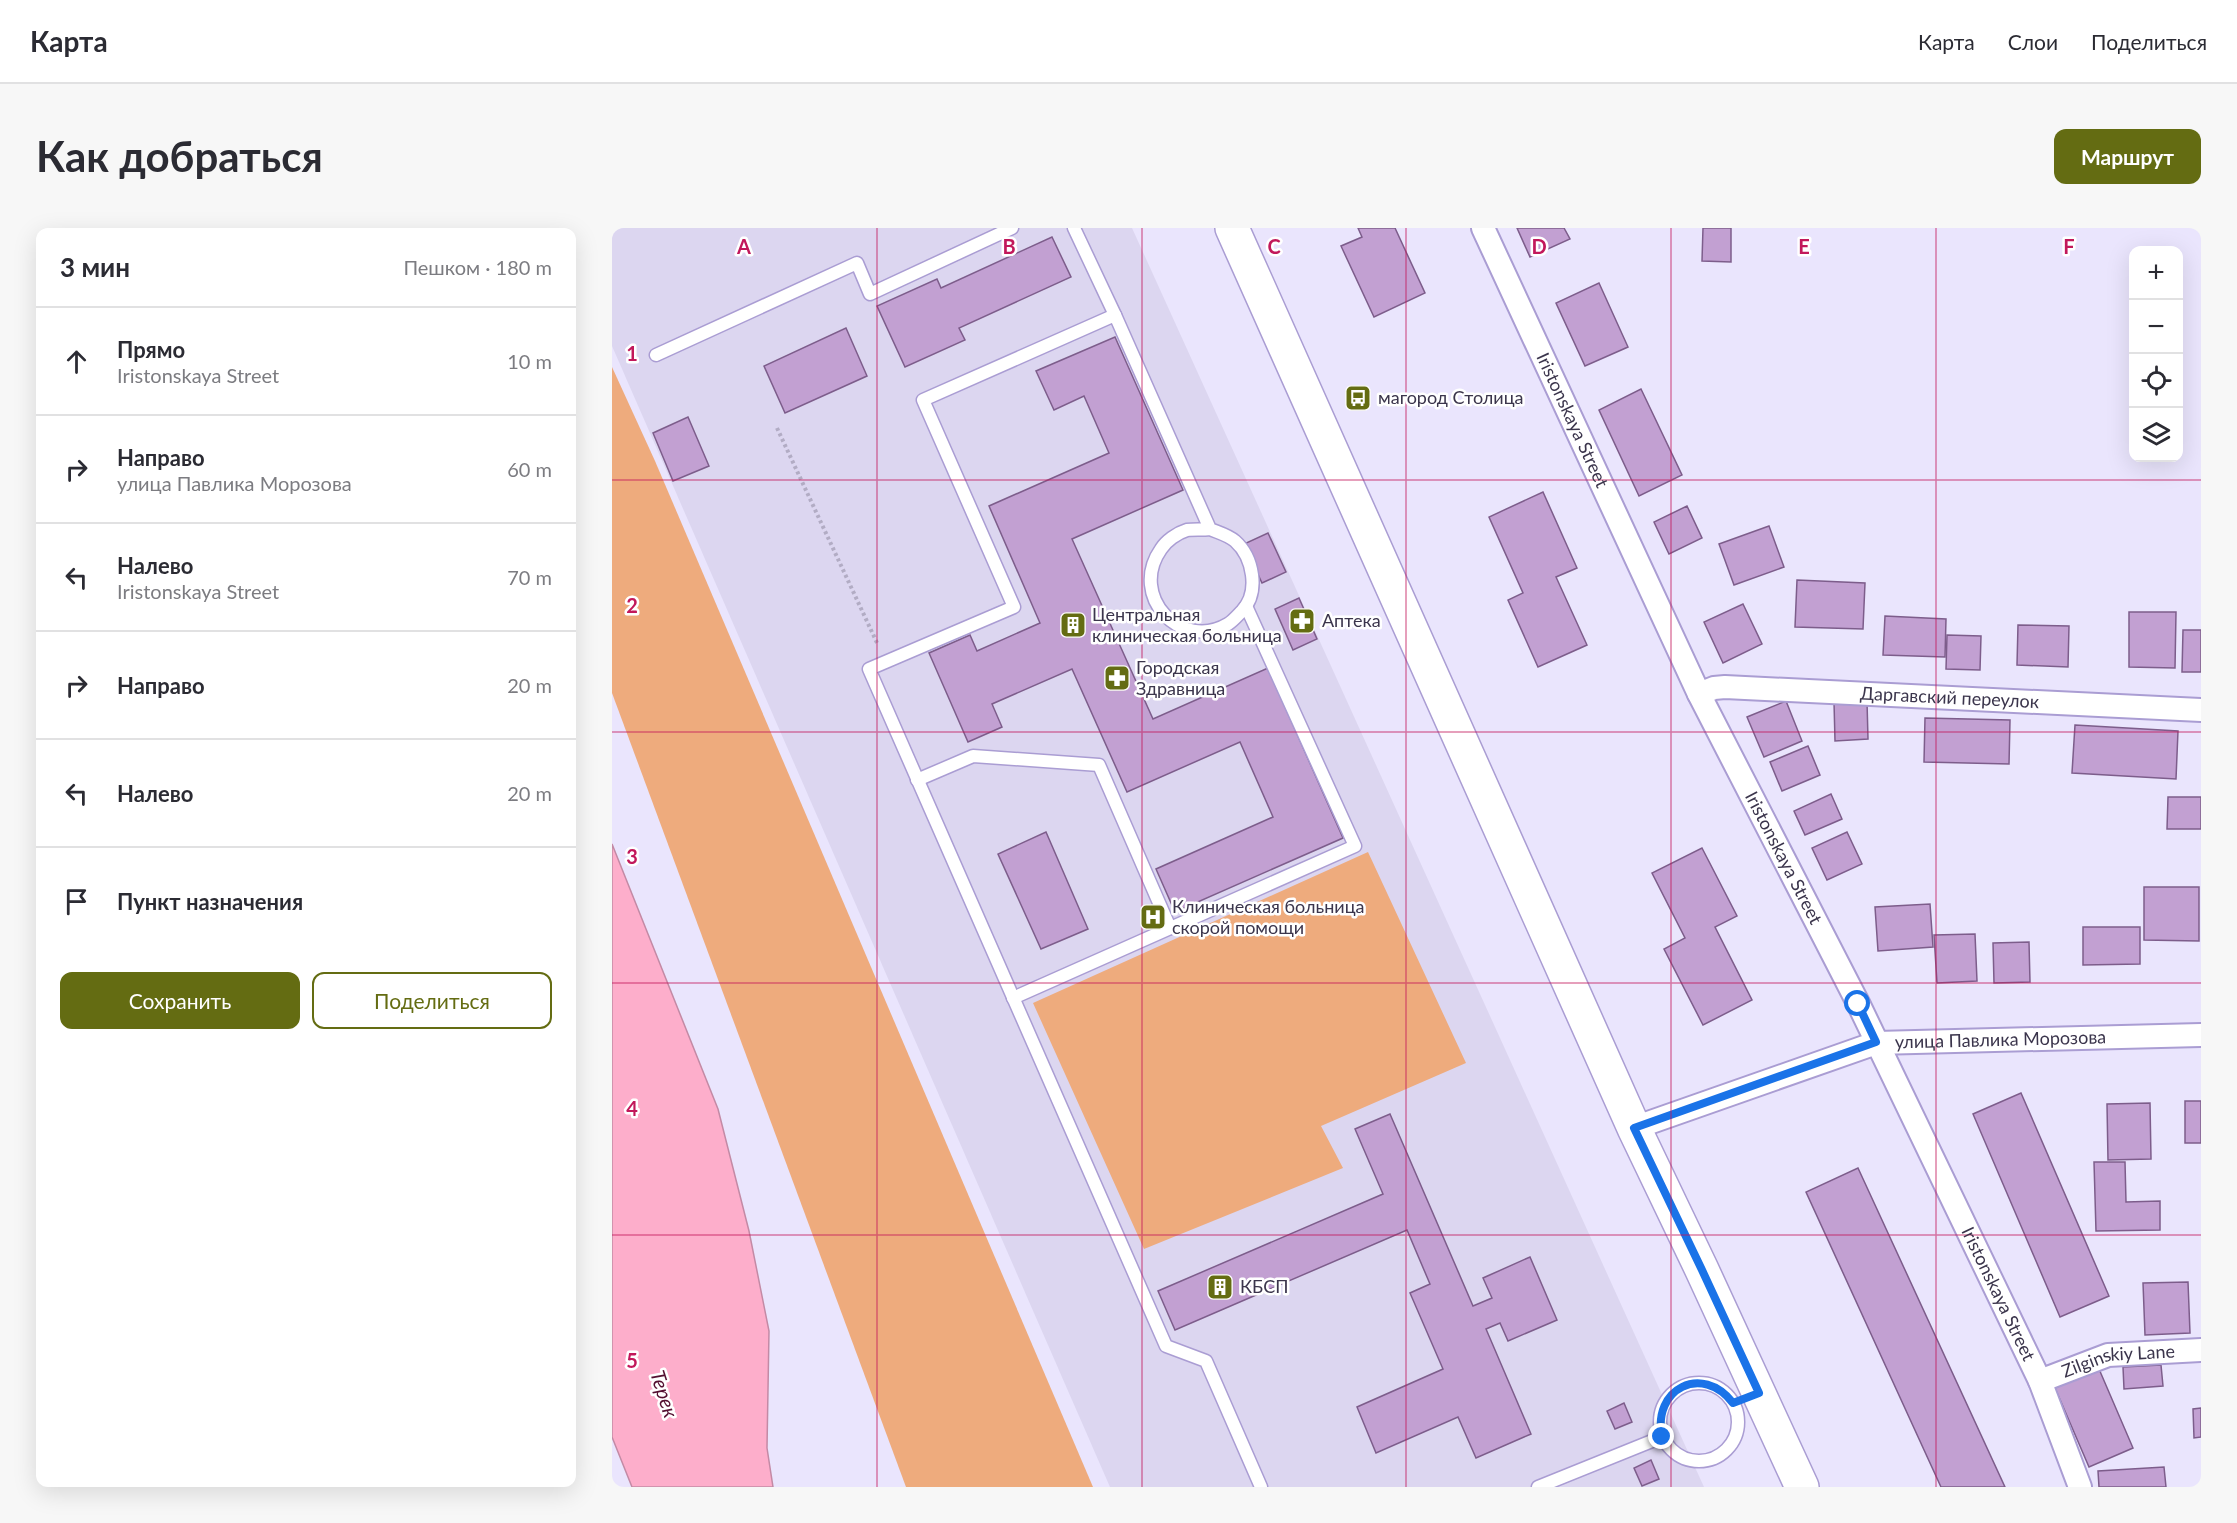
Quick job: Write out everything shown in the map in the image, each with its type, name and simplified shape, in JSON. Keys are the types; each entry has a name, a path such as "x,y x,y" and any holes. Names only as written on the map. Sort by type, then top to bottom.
{"main road":[{"path":"1232,228 1634,1128 1702,1270 1746,1398 1802,1487"}],"street":[{"name":"Iristonskaya Street","path":"1483,228 1699,694 1876,1042 2040,1381 2080,1487"},
{"name":"Даргавский переулок","path":"1699,694 1714,688 1725,687 2201,710"},
{"name":"улица Павлика Морозова","path":"1634,1128 1876,1042 2201,1035"},
{"name":"Zilginskiy Lane","path":"2040,1381 2108,1355 2201,1350"}],"lane":[{"path":"656,355 857,263 870,294 1012,228"},
{"path":"1074,228 1210,529"},
{"path":"1115,315 924,400 1014,607 868,669 1166,1346 1206,1362 1261,1487"},
{"path":"1210,529 1234,540 1248,557 1253,584 1246,606 1229,624 1208,632 1182,628 1161,613 1150,589 1150,573 1153,560 1166,542 1186,530 1210,529"},
{"path":"1013,998 1354,846 1246,606"},
{"path":"917,780 973,756 1099,765 1170,928"},
{"path":"1697,1383 1708,1384 1746,1398 1737,1414 1738,1427 1735,1438 1718,1457 1705,1461 1692,1461 1679,1457 1662,1437 1659,1425 1663,1407 1674,1392 1685,1386 1697,1383"},
{"path":"1538,1487 1662,1437"}],"path":[{"path":"777,428 885,662"}],"shaded area":[{"name":"Клиническая больница скорой помощи","path":"612,228 1132,228 1704,1487 1110,1487 612,346"},
{"path":"612,367 655,461 1093,1487 906,1487 612,693"},
{"path":"1368,852 1466,1063 1321,1126 1343,1168 1144,1249 1033,1003"}],"water":[{"name":"Терек","path":"612,844 718,1109 749,1231 769,1331 767,1448 773,1487 632,1487 612,1437"}],"building":[{"path":"1358,228 1395,228 1425,293 1374,317 1341,246 1362,237"},
{"path":"1517,228 1564,228 1570,239 1530,257"},
{"path":"1703,228 1731,228 1731,262 1702,261"},
{"path":"1052,237 1071,277 959,328 965,340 905,367 877,306 937,279 941,288"},
{"path":"1599,283 1628,347 1585,366 1556,303"},
{"path":"846,328 867,376 785,413 764,366"},
{"name":"Центральная клиническая больница","path":"1115,337 1183,490 1072,539 1153,719 1268,668 1343,838 1175,912 1156,869 1273,817 1240,742 1127,792 1072,669 992,704 1002,727 968,742 929,653 970,635 977,651 1040,623 989,506 1109,453 1084,396 1054,410 1036,371"},
{"path":"1641,389 1682,475 1639,496 1599,410"},
{"path":"688,417 709,466 673,481 653,433"},
{"path":"1543,492 1577,568 1556,577 1587,645 1538,667 1508,600 1523,593 1489,517"},
{"path":"1687,506 1702,538 1669,554 1654,522"},
{"path":"1769,526 1784,567 1734,585 1719,544"},
{"path":"1268,533 1286,572 1262,583 1244,544"},
{"path":"1797,580 1865,583 1863,629 1795,627"},
{"path":"1299,598 1317,639 1293,650 1275,609"},
{"path":"1743,604 1762,644 1723,663 1704,622"},
{"path":"2129,612 2176,612 2175,668 2129,667"},
{"path":"1885,616 1946,619 1945,657 1883,655"},
{"path":"2018,625 2069,626 2068,667 2017,665"},
{"path":"2183,630 2201,630 2201,672 2182,672"},
{"path":"1947,635 1981,636 1980,670 1946,669"},
{"path":"1786,701 1802,741 1764,757 1747,717"},
{"path":"1867,701 1868,739 1835,741 1834,702"},
{"path":"1925,718 2010,720 2009,764 1924,762"},
{"path":"2075,725 2178,731 2176,779 2072,773"},
{"path":"1808,746 1820,775 1782,791 1770,762"},
{"path":"1831,794 1842,819 1805,835 1794,811"},
{"path":"2168,797 2201,797 2201,829 2167,829"},
{"path":"1046,832 1088,929 1041,949 998,854"},
{"path":"1847,832 1862,864 1827,880 1812,848"},
{"path":"1702,848 1737,916 1715,927 1752,1000 1703,1025 1664,949 1685,938 1652,873"},
{"path":"2144,887 2199,887 2199,941 2144,940"},
{"path":"1930,904 1933,947 1878,951 1875,907"},
{"path":"2083,927 2140,927 2140,964 2083,965"},
{"path":"1975,934 1977,981 1937,983 1934,935"},
{"path":"2029,942 2030,982 1994,983 1993,943"},
{"path":"2021,1093 2109,1296 2060,1317 1973,1114"},
{"path":"2185,1101 2201,1101 2201,1143 2185,1143"},
{"path":"2150,1103 2151,1159 2108,1160 2107,1104"},
{"name":"КБСП","path":"1390,1114 1473,1306 1492,1298 1483,1278 1530,1257 1557,1320 1508,1341 1500,1323 1486,1329 1531,1434 1476,1458 1458,1417 1376,1453 1357,1407 1443,1369 1410,1293 1430,1284 1407,1230 1175,1330 1158,1291 1383,1194 1355,1129"},
{"path":"2094,1162 2125,1162 2126,1202 2160,1201 2160,1230 2096,1231"},
{"path":"1858,1168 2005,1487 1941,1487 1806,1192"},
{"path":"2188,1282 2190,1333 2145,1335 2143,1283"},
{"path":"2161,1365 2163,1386 2124,1389 2123,1367"},
{"path":"2099,1369 2133,1448 2089,1467 2055,1388"},
{"path":"1624,1403 1632,1422 1615,1429 1607,1411"},
{"path":"2201,1408 2201,1437 2194,1438 2193,1409"},
{"path":"1651,1460 1659,1479 1642,1486 1634,1468"},
{"path":"2164,1467 2166,1487 2099,1487 2098,1471"}],"place":[{"name":"магород Столица","path":"1358,398"},
{"name":"Аптека","path":"1302,621"},
{"name":"Центральная клиническая больница","path":"1073,625"},
{"name":"Городская Здравница","path":"1117,678"},
{"name":"Клиническая больница скорой помощи","path":"1153,917"},
{"name":"КБСП","path":"1220,1287"}],"route":[{"path":"1662,1437 1659,1425 1660,1413 1674,1392 1685,1386 1697,1383 1708,1384 1718,1388 1733,1403 1759,1393 1634,1128 1876,1042 1858,1004"}]}
